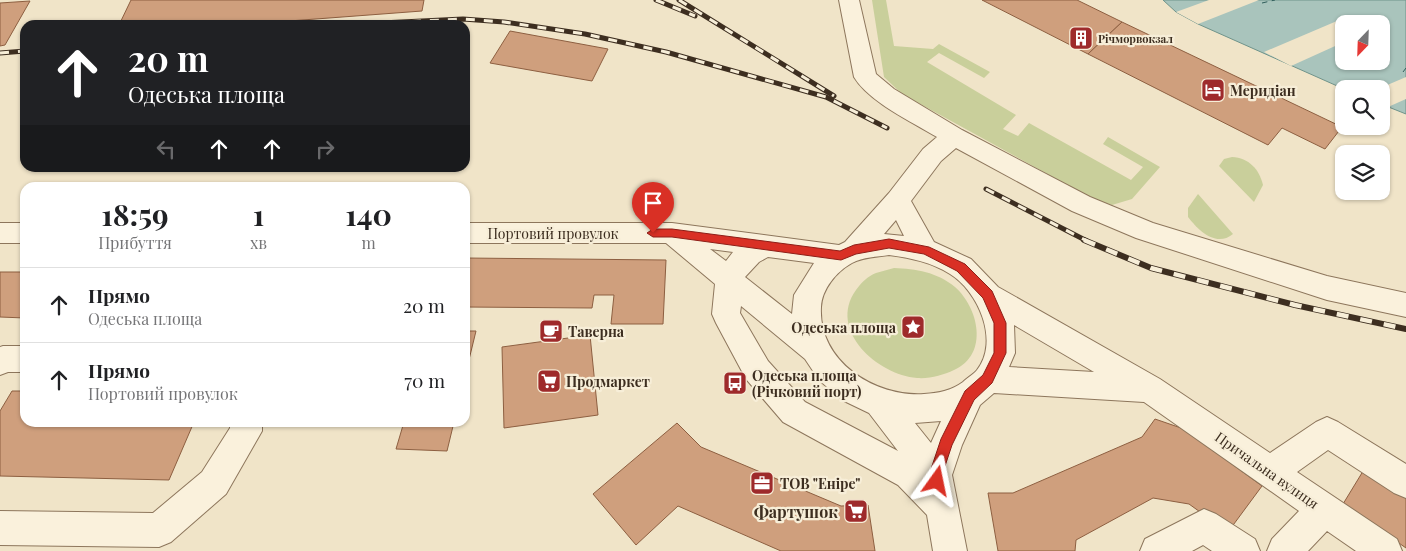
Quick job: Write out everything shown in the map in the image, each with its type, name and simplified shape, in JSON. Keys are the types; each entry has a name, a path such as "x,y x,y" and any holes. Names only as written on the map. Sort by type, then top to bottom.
{"street":[{"path":"849,0 866,77 886,95 954,136 1081,204 1145,231 1327,288 1406,305"},
{"path":"815,350 806,322 808,295 820,273 848,253 898,200 932,155 954,136"},
{"path":"898,200 926,250"},
{"path":"0,233 20,233"},
{"name":"Портовий провулок","path":"470,233 672,233 848,253"},
{"path":"672,233 815,350 830,371 853,390 880,403 912,409 942,406 979,387 1149,389"},
{"path":"848,253 889,244 926,250 961,268 988,295 1000,323 1000,353 946,444 936,475"},
{"path":"766,245 749,254 739,263 728,279 726,314 757,370 794,412 908,474 942,507"},
{"name":"Причальна вулиця","path":"988,295 1149,389 1385,551"},
{"path":"0,362 3,359 20,359"},
{"path":"880,403 936,475 950,551"},
{"path":"0,528 159,530 214,484 246,431 246,427"},
{"path":"1270,472 1327,432 1406,482"},
{"path":"1284,551 1316,518 1320,507"},
{"path":"1157,551 1204,526 1242,551"}],"green space":[{"path":"872,0 886,0 894,46 933,49 939,44 990,72 984,78 939,53 927,62 1016,115 1003,129 1018,136 1029,123 1131,180 1143,167 1103,144 1108,137 1160,167 1132,199 1112,205 1093,199 902,94 884,77"},
{"path":"1232,157 1248,162 1259,174 1263,185 1254,202 1219,166 1224,159"},
{"path":"1198,194 1233,234 1227,238 1214,238 1202,232 1192,222 1188,217 1188,208"},
{"name":"Одеська площа","path":"894,268 918,270 934,275 955,287 963,296 970,306 977,330 973,353 965,363 941,375 917,378 887,369 861,348 852,335 848,320 849,305 862,282 876,273"}],"water":[{"path":"1163,0 1406,0 1406,114 1390,108 1390,80 1335,80 1335,85 1198,24 1176,12"}],"pier":[{"path":"1209,0 1259,0 1198,24 1176,12"},
{"path":"1335,22 1335,46 1291,66 1264,52"},
{"path":"1406,77 1406,99 1390,106 1390,84"}],"building":[{"path":"131,0 424,0 422,11 302,20 121,20"},
{"name":"Річморвокзал","path":"982,0 1077,0 1122,22 1088,54"},
{"path":"30,1 5,45 0,46 0,3"},
{"name":"Меридіан","path":"1122,22 1335,124 1336,135 1325,149 1282,128 1268,145 1088,54"},
{"path":"510,31 608,49 592,81 490,63"},
{"path":"470,258 666,260 663,324 611,324 614,295 594,295 592,308 470,307"},
{"path":"0,272 20,272 20,318 0,317"},
{"path":"470,331 476,331 470,356"},
{"name":"Продмаркет","path":"590,335 598,415 504,428 502,347"},
{"path":"12,391 20,391 20,427 192,427 169,480 0,476 0,411"},
{"path":"1155,419 1184,429 1262,486 1228,532 1189,504 1153,498 1076,540 1075,551 998,551 988,493 1013,493 1142,437"},
{"path":"677,423 701,447 841,506 868,505 875,551 781,551 678,506 636,545 593,494"},
{"path":"403,427 453,427 447,451 396,449"},
{"path":"1368,463 1406,488 1406,548 1343,504"}],"ferry route":[{"path":"1262,3 1275,0"},
{"path":"1403,72 1406,68"}],"railway":[{"path":"656,0 695,16"},
{"path":"679,0 834,96"},
{"path":"442,20 463,19 504,22 585,34 666,52 826,97 887,128"},
{"path":"0,53 20,51"},
{"path":"986,189 1087,241"},
{"path":"1084,240 1151,268 1295,305 1406,329"}],"place":[{"name":"Річморвокзал","path":"1081,38"},
{"name":"Меридіан","path":"1213,90"},
{"name":"Одеська площа","path":"913,327"},
{"name":"Таверна","path":"551,331"},
{"name":"Продмаркет","path":"549,381"},
{"name":"Одеська площа (Річковий порт)","path":"735,383"},
{"name":"ТОВ \"Еніре\"","path":"762,483"},
{"name":"Фартушок","path":"856,511"}],"route":[{"path":"653,233 672,233 841,256 854,250 889,244 926,250 961,268 988,295 1000,323 1000,353 988,379 969,396 946,444 936,475 937,481"}]}
